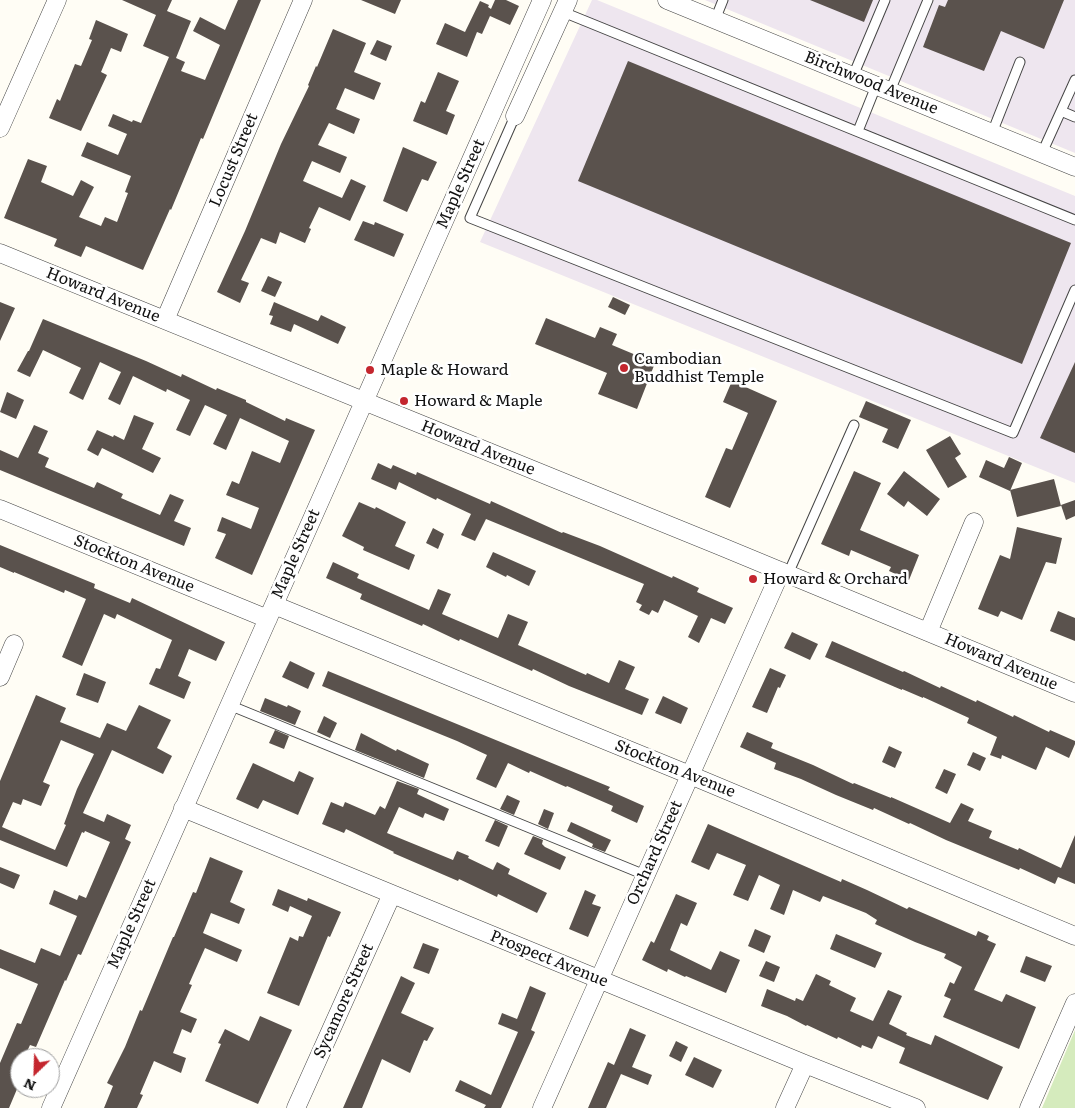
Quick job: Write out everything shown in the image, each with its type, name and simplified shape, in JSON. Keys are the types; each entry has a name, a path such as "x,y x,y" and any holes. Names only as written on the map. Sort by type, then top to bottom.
{"street":[{"path":"0,128 57,0"},
{"name":"Locust Street","path":"165,320 303,0"},
{"name":"Maple Street","path":"51,1108 542,0"},
{"name":"Birchwood Avenue","path":"667,0 1075,167"},
{"path":"515,116 565,6"},
{"name":"Howard Avenue","path":"0,253 785,572 1075,693"},
{"name":"Stockton Avenue","path":"0,509 690,775 1075,936"},
{"name":"Howard Avenue","path":"928,632 974,522"},
{"name":"Orchard Street","path":"542,1108 690,775 785,572"},
{"path":"0,677 14,644"},
{"name":"Prospect Avenue","path":"184,808 599,980 916,1108"},
{"name":"Sycamore Street","path":"296,1108 392,894"},
{"path":"1029,1108 1075,1004"},
{"path":"785,1108 805,1064"}],"lane":[{"path":"715,20 723,0"},
{"path":"853,76 885,0"},
{"path":"858,131 883,88 928,0"},
{"path":"565,6 858,131 1075,220"},
{"path":"992,133 1020,62"},
{"path":"1042,153 1075,80"},
{"path":"1061,111 1075,117"},
{"path":"515,116 470,218 1014,433 1075,290"},
{"path":"785,572 854,425"},
{"path":"229,705 646,875"}],"shaded area":[{"path":"592,0 597,0 1075,196 1075,483 480,242"},
{"path":"705,0 1075,0 1075,153"}],"green space":[{"path":"1075,1030 1075,1108 1042,1108"}],"building":[{"path":"122,0 172,0 167,11 191,21 176,58 185,62 181,71 205,80 220,45 193,31 200,17 225,30 238,0 261,0 203,139 201,138 143,270 86,246 81,257 54,246 57,239 4,218 28,159 47,166 41,182 73,196 81,180 94,187 79,217 101,226 105,217 117,222 128,193 125,192 131,176 81,156 87,142 118,155 127,134 108,126 113,114 132,122 133,120 141,123 169,57 143,46 156,15"},
{"path":"361,0 401,0 395,14"},
{"path":"495,0 506,0 519,6 510,25 490,16 482,34 477,32 467,57 436,44 445,23 465,32 480,1 489,5 488,7 491,9"},
{"path":"810,0 873,0 864,22"},
{"path":"948,0 1064,0 1044,49 1001,31 984,71 923,47 939,5 945,7"},
{"path":"96,20 128,34 121,52 111,48 101,72 107,75 81,131 49,118 57,99 60,101 75,64 81,66 92,40 89,39"},
{"path":"333,29 366,43 354,72 381,83 374,100 345,88 336,109 360,119 354,134 329,123 318,145 347,157 340,173 312,161 303,181 342,198 351,179 366,186 350,221 319,207 309,228 311,229 305,243 280,232 276,244 261,238 241,280 249,283 240,303 217,292"},
{"path":"377,40 392,46 386,61 370,54"},
{"path":"628,61 1071,243 1022,364 578,181"},
{"path":"438,72 459,81 446,111 455,115 447,135 413,121 421,101 425,103"},
{"path":"403,147 437,162 428,181 422,179 407,212 383,201"},
{"path":"363,221 374,225 375,222 404,234 394,257 354,240"},
{"path":"268,276 282,282 275,297 261,291"},
{"path":"613,297 630,305 625,315 608,307"},
{"path":"0,302 15,308 0,341"},
{"path":"274,302 318,321 321,315 346,327 338,344 294,324 291,332 270,324 273,316 269,315"},
{"name":"Cambodian Buddhist Temple","path":"546,318 595,338 600,327 617,334 612,345 655,363 637,409 598,394 607,373 535,344"},
{"path":"43,319 181,377 182,374 216,390 217,388 246,400 246,402 285,421 286,418 315,430 252,575 215,558 226,534 217,531 222,517 251,529 259,508 226,495 232,481 239,484 252,451 280,463 289,441 240,418 226,450 213,444 227,415 205,405 190,436 176,430 190,400 167,389 166,392 133,376 120,405 108,399 121,372 100,362 83,400 69,393 81,368 43,350 30,377 17,371 29,351"},
{"path":"1075,362 1075,453 1040,438"},
{"path":"732,381 777,401 730,508 705,497 726,448 732,450 748,413 723,402"},
{"path":"7,392 24,400 16,419 0,412"},
{"path":"866,401 911,420 898,449 882,442 888,429 859,417"},
{"path":"134,415 154,423 142,449 161,458 153,473 102,448 98,456 87,450 97,430 124,440"},
{"path":"34,425 48,431 38,453 49,458 45,467 94,488 97,482 123,494 121,498 160,515 170,494 184,500 174,521 191,528 184,546 0,470 0,450 18,458"},
{"path":"950,436 961,454 955,458 967,477 948,488 926,450"},
{"path":"1009,457 1022,463 1010,491 979,477 986,460 1004,468"},
{"path":"378,463 391,469 393,465 416,475 417,472 490,504 491,501 562,533 600,546 672,578 673,576 699,588 697,592 733,608 725,624 711,618 699,643 688,637 698,616 664,600 658,613 652,610 649,615 639,610 642,605 636,602 644,584 486,519 475,541 461,535 471,514 399,482 396,490 371,479"},
{"path":"854,471 881,483 860,530 919,555 909,580 889,571 891,567 851,550 849,556 821,544"},
{"path":"904,471 940,499 927,516 908,501 904,507 887,494"},
{"path":"1054,479 1061,506 1017,517 1010,490"},
{"path":"1075,500 1075,516 1066,520 1061,505"},
{"path":"359,502 375,509 376,507 406,522 395,546 415,555 409,570 363,550 364,547 342,536"},
{"path":"1017,527 1062,538 1056,564 1046,562 1022,620 1001,611 998,617 978,609 1000,555 1010,559"},
{"path":"433,528 444,534 438,549 426,543"},
{"path":"0,545 95,584 94,588 130,603 132,598 225,642 216,661 189,649 178,676 191,682 184,699 149,684 156,668 160,669 172,640 117,614 115,619 104,614 82,666 62,657 86,599 65,590 64,593 0,567"},
{"path":"493,552 536,571 529,586 486,567"},
{"path":"333,562 359,574 357,578 429,610 438,589 451,594 442,614 498,638 508,614 528,622 518,645 609,683 619,660 635,667 625,689 649,699 642,715 360,599 362,594 326,578"},
{"path":"1058,611 1075,618 1075,641 1050,631"},
{"path":"792,632 818,644 810,660 784,648"},
{"path":"832,641 940,688 941,686 976,702 977,700 1013,717 1014,715 1049,732 1050,730 1075,741 1069,758 1046,747 1036,770 1002,755 1001,759 990,755 997,737 967,723 969,718 825,657"},
{"path":"290,661 315,673 308,689 282,677"},
{"path":"770,668 786,675 780,688 778,687 767,713 752,707"},
{"path":"328,671 610,787 608,790 644,806 637,823 611,811 613,806 508,763 496,788 476,779 487,755 322,686"},
{"path":"84,673 106,682 98,703 76,695"},
{"path":"36,695 66,708 60,722 100,738 107,723 126,731 139,705 171,720 157,748 172,756 163,774 112,750 83,813 104,822 107,814 131,825 125,839 131,842 81,955 78,954 65,980 36,1047 30,1045 29,1048 10,1048 10,1098 13,1098 9,1108 0,1108 0,1063 17,1023 21,1024 38,984 0,968 0,949 35,963 41,948 60,956 77,916 49,904 54,890 77,900 79,895 86,898 110,842 85,831 84,833 82,832 67,867 0,840 0,781","holes":["61,740 94,754 77,789 64,824 66,825 55,850 2,827 13,802 21,805 23,799 41,806 50,785 43,782"]},
{"path":"663,696 688,708 681,724 655,713"},
{"path":"265,698 301,711 295,725 260,711"},
{"path":"324,716 337,723 330,738 317,732"},
{"path":"275,730 289,736 284,749 269,743"},
{"path":"747,732 773,743 771,748 853,784 891,797 950,823 961,803 974,809 968,821 992,831 989,838 1018,850 1019,848 1061,868 1075,835 1075,884 1058,877 1055,884 1020,868 1019,870 946,840 874,808 873,810 774,769 776,763 740,747"},
{"path":"361,733 396,751 397,749 429,764 424,778 355,750"},
{"path":"889,746 902,752 895,768 882,762"},
{"path":"973,752 986,758 980,771 967,765"},
{"path":"253,763 294,782 299,771 314,778 298,815 263,800 258,809 236,799"},
{"path":"944,769 956,774 947,794 935,788"},
{"path":"397,781 419,789 417,794 449,809 444,821 425,813 423,818 399,807 387,833 453,860 457,851 493,870 497,862 510,869 508,874 547,893 537,913 498,894 497,897 459,879 458,881 393,853 346,829 344,833 322,824 331,802 343,807 345,802 375,815 380,806 385,809"},
{"path":"507,795 520,801 514,815 500,809"},
{"path":"544,809 554,813 548,829 538,824"},
{"path":"495,820 508,826 499,847 485,841"},
{"path":"571,822 611,840 605,852 592,847 593,844 567,831"},
{"path":"708,824 841,882 842,879 907,909 909,907 976,936 978,931 989,936 987,940 996,944 974,990 1002,1002 1006,994 1036,1007 1019,1049 943,1017 951,999 944,996 950,982 954,984 962,967 944,958 946,954 875,924 877,920 866,913 823,896 820,902 793,890 784,915 770,909 780,885 759,875 748,901 733,895 746,865 717,853 709,870 691,862"},
{"path":"533,836 543,840 542,844 545,847 566,857 560,870 524,854"},
{"path":"210,857 243,871 230,902 245,909 239,924 211,913 203,933 242,950 237,962 205,948 189,984 192,985 180,1012 197,1019 191,1033 182,1029 173,1053 186,1058 181,1073 154,1061 140,1094 143,1095 137,1108 104,1108 113,1086 107,1083 125,1047 140,1010 142,1011 193,892 196,893"},
{"path":"0,867 20,875 14,889 0,883"},
{"path":"278,889 307,901 308,898 341,912 330,937 328,936 299,1006 267,993 290,937 298,941 299,936 303,937 312,916 290,906 288,912 272,905"},
{"path":"585,890 596,895 592,904 601,907 588,937 569,929"},
{"path":"676,894 697,903 687,926 681,923 670,950 711,970 720,951 740,960 726,993 668,969 667,972 642,960 651,941 654,943"},
{"path":"755,929 771,936 764,953 748,946"},
{"path":"836,934 882,953 875,968 830,949"},
{"path":"423,943 439,949 429,974 413,968"},
{"path":"1026,956 1052,966 1045,982 1020,972"},
{"path":"766,961 780,967 774,982 759,976"},
{"path":"816,974 831,981 829,985 856,998 850,1011 873,1021 888,990 902,996 889,1024 907,1033 906,1035 931,1045 935,1035 1003,1067 988,1100 899,1063 905,1048 878,1036 872,1049 862,1045 861,1048 761,1006 767,989 795,1001 796,998 803,1001"},
{"path":"401,976 415,983 401,1013 434,1028 427,1041 424,1040 410,1073 382,1059 362,1108 343,1108"},
{"path":"530,986 546,993 531,1030 535,1032 501,1108 484,1108 486,1105 455,1091 460,1080 491,1095 518,1032 498,1024 502,1013 517,1019"},
{"path":"260,1016 292,1030 258,1104 205,1081 221,1044 218,1043 225,1029 249,1041"},
{"path":"630,1028 646,1035 632,1067 652,1075 648,1085 621,1074 606,1108 588,1108 608,1062 614,1065"},
{"path":"676,1041 688,1047 681,1062 669,1056"},
{"path":"694,1057 722,1070 713,1088 685,1075"}],"place":[{"name":"Cambodian Buddhist Temple","path":"624,368"},
{"name":"Maple & Howard","path":"370,370"},
{"name":"Howard & Maple","path":"404,401"},
{"name":"Howard & Orchard","path":"753,579"}]}
